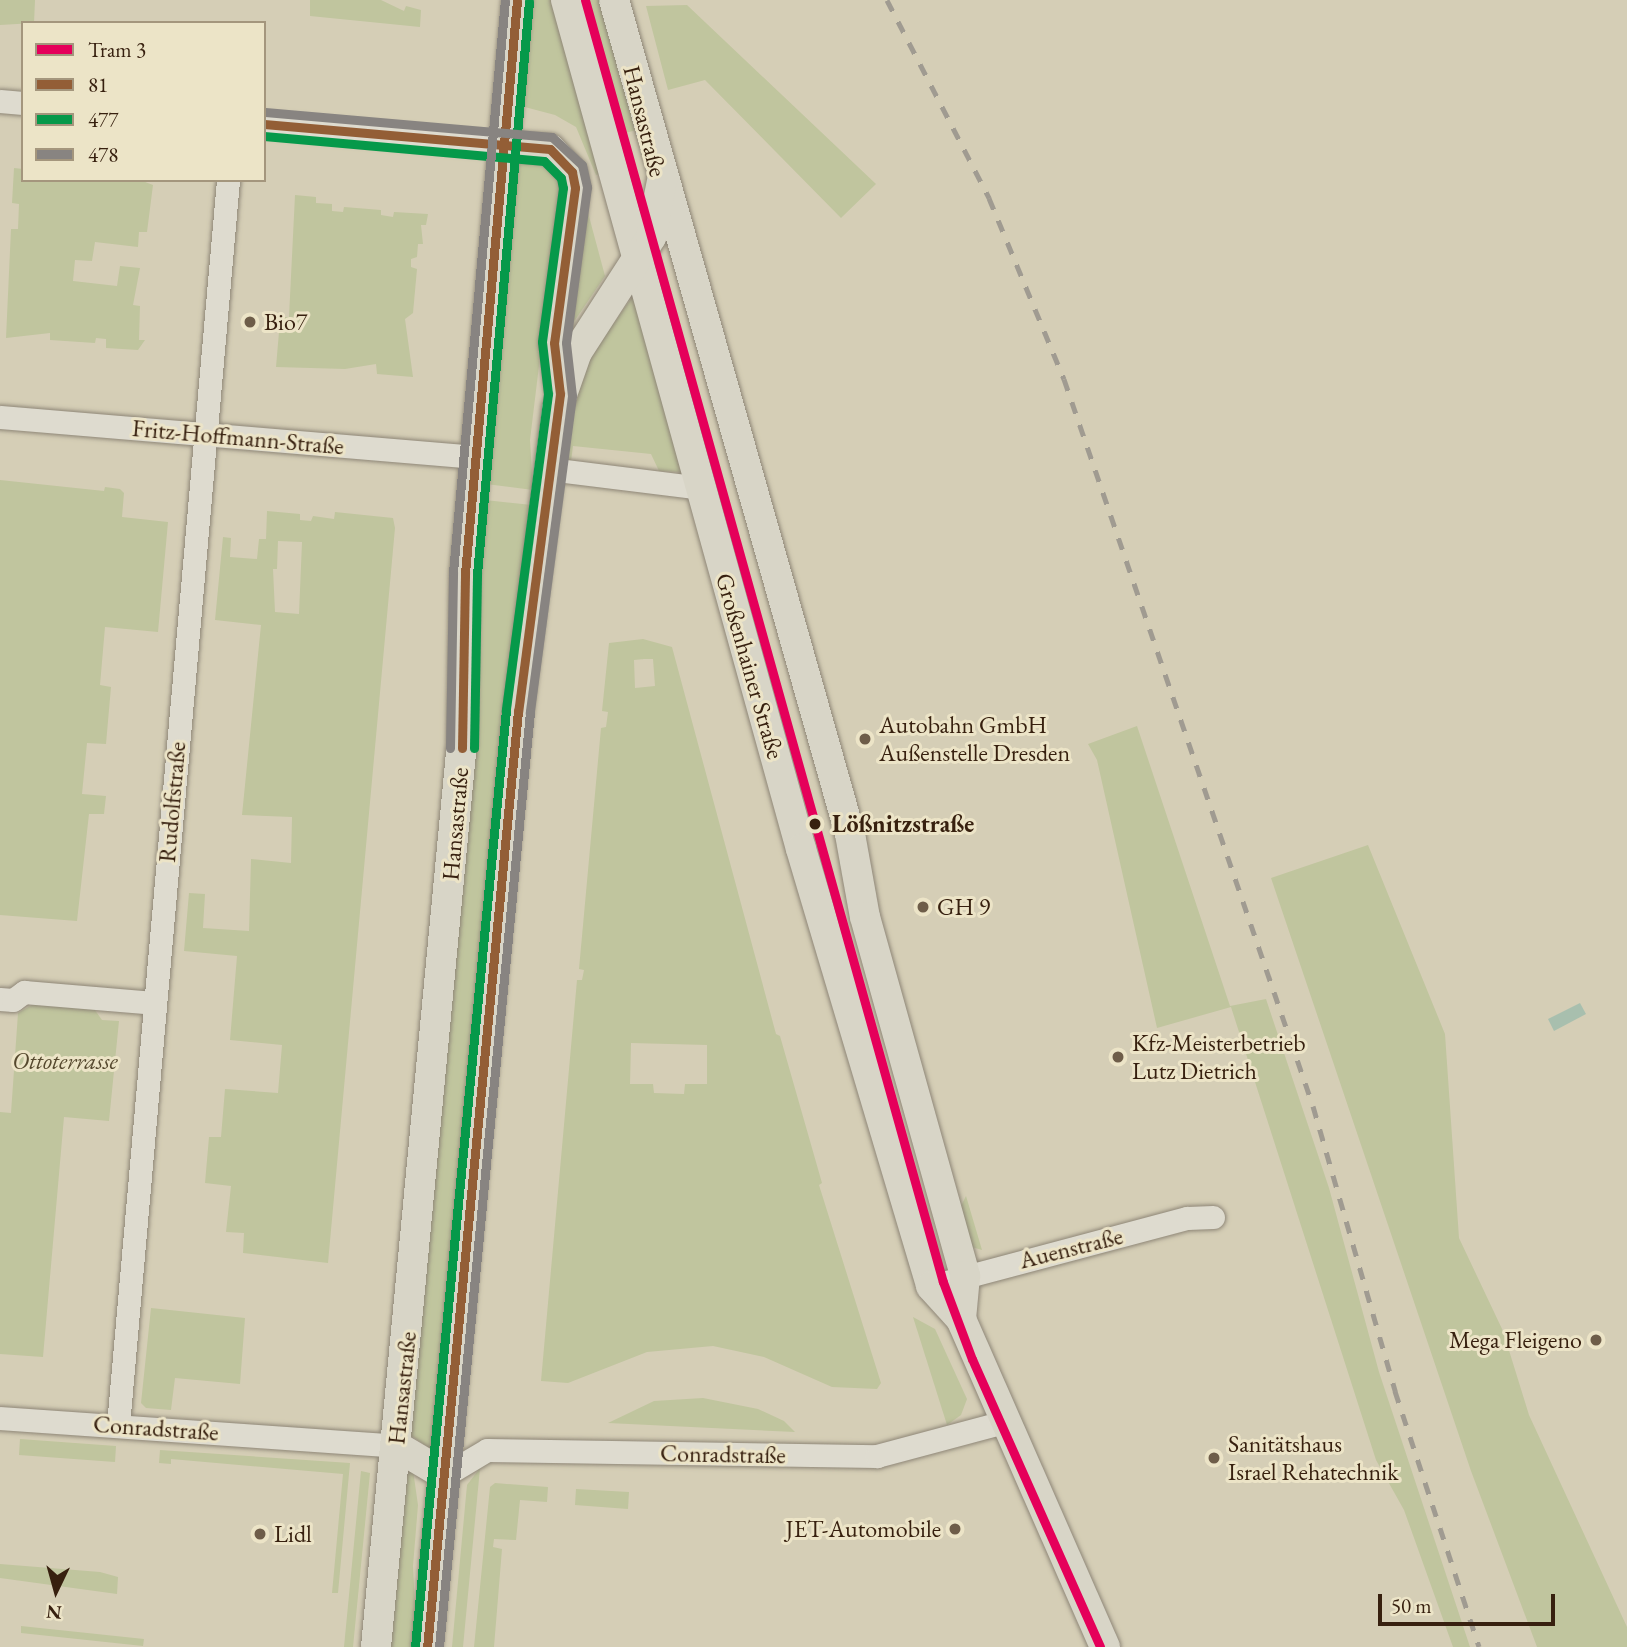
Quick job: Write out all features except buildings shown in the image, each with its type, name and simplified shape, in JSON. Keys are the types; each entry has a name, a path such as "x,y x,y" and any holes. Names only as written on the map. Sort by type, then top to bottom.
{"main road":[{"name":"Hansastraße","path":"376,1647 462,742 464,457 504,146 517,0"},
{"name":"Großenhainer Straße","path":"566,0 801,849 931,1286 961,1319 1104,1647"},
{"name":"Hansastraße","path":"427,1647 517,711 560,394 583,342 638,262 657,222 663,176 614,0"},
{"path":"504,146 550,149 572,172 574,199 554,343 560,394"},
{"name":"Großenhainer Straße","path":"663,176 850,834 865,917 965,1276 961,1319"},
{"path":"396,1446 445,1475"}],"street":[{"path":"0,101 21,103"},
{"path":"266,124 504,146"},
{"name":"Rudolfstraße","path":"118,1425 228,182"},
{"name":"Fritz-Hoffmann-Straße","path":"0,417 464,457"},
{"path":"549,469 701,488"},
{"path":"0,999 13,1000 24,992 154,1003"},
{"name":"Auenstraße","path":"931,1286 1187,1218 1213,1217"},
{"name":"Conradstraße","path":"0,1418 396,1446"},
{"name":"Conradstraße","path":"445,1475 487,1450 877,1457 1004,1422"}],"green space":[{"path":"0,0 35,0 34,21 0,25"},
{"path":"310,0 381,0 404,11 406,6 421,10 420,27 310,16"},
{"path":"531,0 554,0 603,173 596,175 576,127 555,115 521,106"},
{"path":"576,0 603,0 636,130 615,136"},
{"path":"687,5 876,184 841,218 705,80 668,90 646,6"},
{"path":"544,159 562,176 530,440 533,490 486,484 514,175 521,161"},
{"path":"14,168 21,169 21,182 145,182 153,185 147,232 139,232 138,247 95,242 92,261 75,260 73,281 117,286 120,266 140,268 133,305 140,306 139,340 145,340 138,350 106,348 106,339 96,338 95,343 50,340 50,333 6,338 11,229 18,229 19,204 12,203"},
{"path":"583,194 605,276 571,326"},
{"path":"295,195 316,197 316,203 332,204 332,211 343,212 344,207 381,210 381,215 393,217 394,212 428,214 426,225 421,225 423,244 418,244 417,257 411,259 411,267 417,269 413,313 405,319 413,377 377,374 376,364 345,369 276,367 279,332 283,332 284,317 289,317"},
{"path":"633,296 682,472 659,471 651,454 573,446 571,462 563,461 572,404 589,358"},
{"path":"0,480 104,491 105,487 120,489 124,493 122,517 168,522 158,632 105,627 100,685 111,687 106,744 87,743 82,794 106,796 104,814 89,814 77,921 0,915"},
{"path":"485,500 532,505 435,1452 409,1434 477,696"},
{"path":"267,511 300,514 300,520 311,521 313,516 334,519 335,512 393,518 395,528 328,1263 243,1253 244,1233 226,1232 231,1186 205,1183 209,1137 221,1137 225,1089 278,1093 282,1045 230,1040 237,956 184,951 189,893 205,894 203,928 249,931 251,859 291,863 292,817 242,815 261,625 215,620 223,537 231,538 230,557 257,559 259,539 266,539","holes":["278,541 302,542 299,614 275,612 273,569 277,569"]},
{"path":"643,639 672,647 776,1034 780,1036 822,1183 819,1185 881,1383 877,1389 832,1387 764,1357 713,1346 647,1352 568,1383 541,1381 577,980 582,980 584,970 579,969 601,728 606,727 608,712 602,711 609,643","holes":["653,659 655,686 635,688 634,660","631,1043 707,1045 707,1084 685,1084 684,1094 654,1093 653,1084 630,1084"]},
{"path":"1137,726 1230,1006 1266,999 1329,1188 1379,1372 1470,1647 1453,1647 1404,1510 1376,1460 1231,1007 1157,1028 1097,760 1088,744"},
{"path":"1368,845 1445,1034 1459,1238 1503,1331 1529,1415 1627,1627 1627,1647 1537,1647 1471,1471 1271,878"},
{"name":"Ottoterrasse","path":"37,1002 92,1006 102,1020 119,1021 109,1121 64,1117 43,1357 0,1354 0,1112 11,1113 18,1013"},
{"path":"966,1196 982,1250 972,1247 961,1206"},
{"path":"151,1308 245,1318 240,1384 175,1378 171,1410 146,1408 141,1403"},
{"path":"913,1317 935,1329 967,1399 961,1415 947,1425"},
{"path":"703,1398 758,1409 784,1421 795,1432 608,1423 654,1401"},
{"path":"20,1439 116,1446 115,1462 19,1455"},
{"path":"160,1450 350,1463 338,1593 332,1593 343,1474 171,1459 171,1464 159,1463"},
{"path":"406,1468 413,1470 418,1505 413,1566 417,1647 388,1647"},
{"path":"480,1468 463,1647 452,1647 467,1485"},
{"path":"361,1471 370,1473 353,1647 344,1647"},
{"path":"495,1483 548,1487 547,1502 520,1500 516,1540 494,1539 493,1547 502,1549 494,1647 474,1647 490,1487"},
{"path":"576,1489 629,1492 628,1509 575,1505"},
{"path":"0,1564 100,1572 118,1577 117,1594 0,1578"},
{"path":"21,1626 144,1639 143,1646 21,1633"}],"shaded area":[{"path":"1580,1003 1586,1014 1554,1031 1548,1019"}],"railway":[{"path":"887,0 989,198 1064,379 1313,1106 1395,1391 1479,1647"}],"tram line":[{"name":"3","path":"585,0 943,1282 972,1359 1100,1647"}],"transit line":[{"name":"478","path":"450,748 453,572 505,0"},
{"name":"81","path":"462,748 465,573 517,0"},
{"name":"477","path":"474,748 477,574 529,1"},
{"name":"478","path":"266,112 552,137 582,165 587,187 566,343 572,396 530,712 439,1647"},
{"name":"81","path":"266,124 550,149 572,172 575,188 554,343 560,394 518,711 427,1647"},
{"name":"477","path":"266,136 544,161 561,178 563,188 542,342 548,394 506,710 415,1646"}],"place":[{"name":"Bio7","path":"250,322"},
{"name":"Autobahn GmbH Außenstelle Dresden","path":"865,739"},
{"name":"Lößnitzstraße","path":"815,824"},
{"name":"GH 9","path":"923,907"},
{"name":"Kfz-Meisterbetrieb Lutz Dietrich","path":"1118,1057"},
{"name":"Mega Fleigeno","path":"1596,1340"},
{"name":"Sanitätshaus Israel Rehatechnik","path":"1214,1458"},
{"name":"JET-Automobile","path":"955,1529"},
{"name":"Lidl","path":"260,1534"}]}
